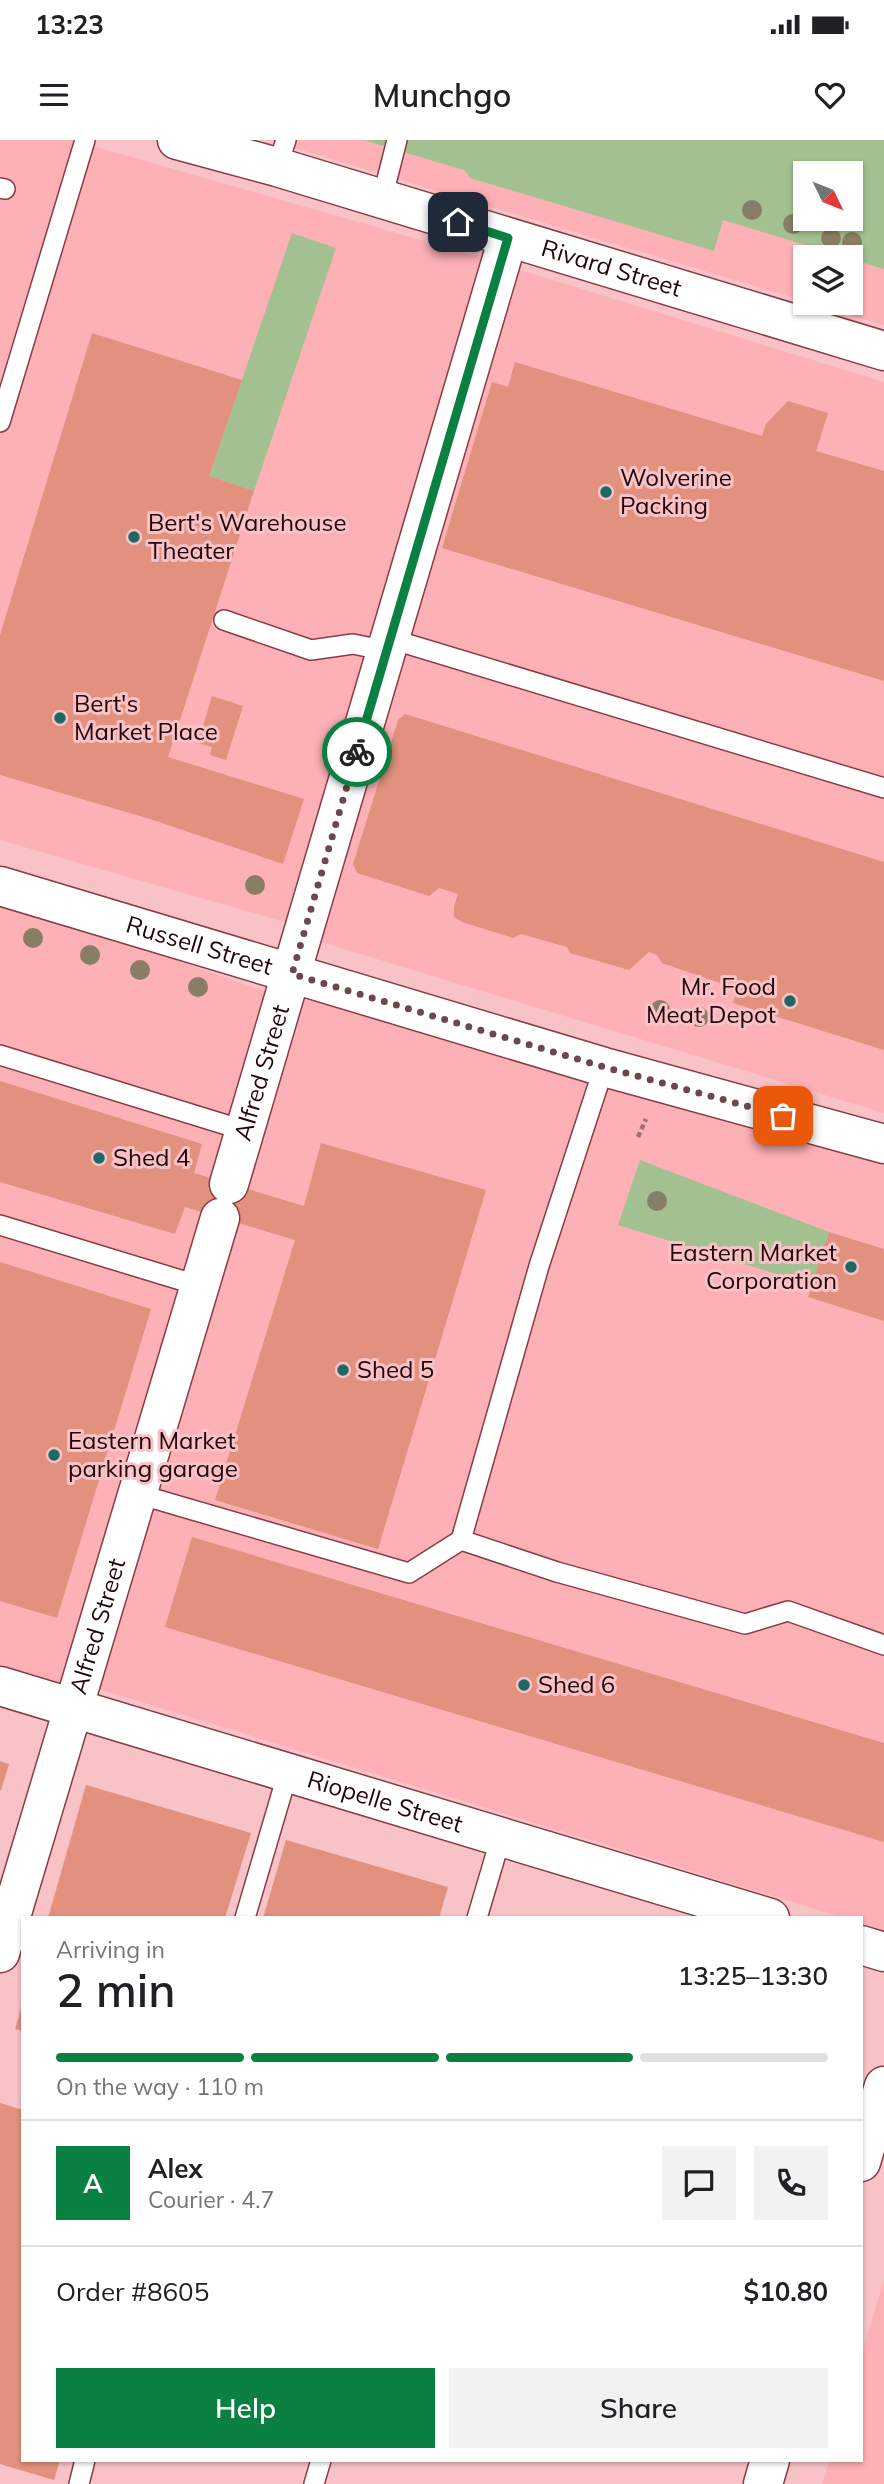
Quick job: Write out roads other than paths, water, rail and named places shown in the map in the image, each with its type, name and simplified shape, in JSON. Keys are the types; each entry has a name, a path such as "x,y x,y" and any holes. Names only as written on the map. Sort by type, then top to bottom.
{"street":[{"name":"Rivard Street","path":"177,140 281,154 382,200 884,351"},
{"name":"Alfred Street","path":"0,1953 75,1708 508,238"},
{"name":"Russell Street","path":"0,886 604,1067 884,1144"},
{"name":"Riopelle Street","path":"0,1686 763,1916"},
{"path":"863,1946 884,1952"},
{"path":"863,2155 884,2086"},
{"path":"763,2484 769,2462"}],"lane":[{"path":"0,422 85,140"},
{"path":"382,200 397,140"},
{"path":"225,620 311,650 352,644 389,645 884,788"},
{"path":"0,1055 246,1130"},
{"path":"138,1494 409,1573 461,1540 539,1266 604,1067"},
{"path":"0,1225 200,1286"},
{"path":"461,1540 557,1572 745,1624 788,1611 884,1645"},
{"path":"246,1916 288,1772"},
{"path":"478,1916 501,1837"},
{"path":"79,2484 84,2462"},
{"path":"314,2484 320,2462"}],"place":[{"name":"Wolverine Packing","path":"606,492"},
{"name":"Bert's Warehouse Theater","path":"134,537"},
{"name":"Bert's Market Place","path":"60,718"},
{"name":"Mr. Food Meat Depot","path":"790,1001"},
{"name":"Shed 4","path":"99,1158"},
{"name":"Eastern Market Corporation","path":"851,1267"},
{"name":"Shed 5","path":"343,1370"},
{"name":"Eastern Market parking garage","path":"54,1455"},
{"name":"Shed 6","path":"524,1685"}]}
